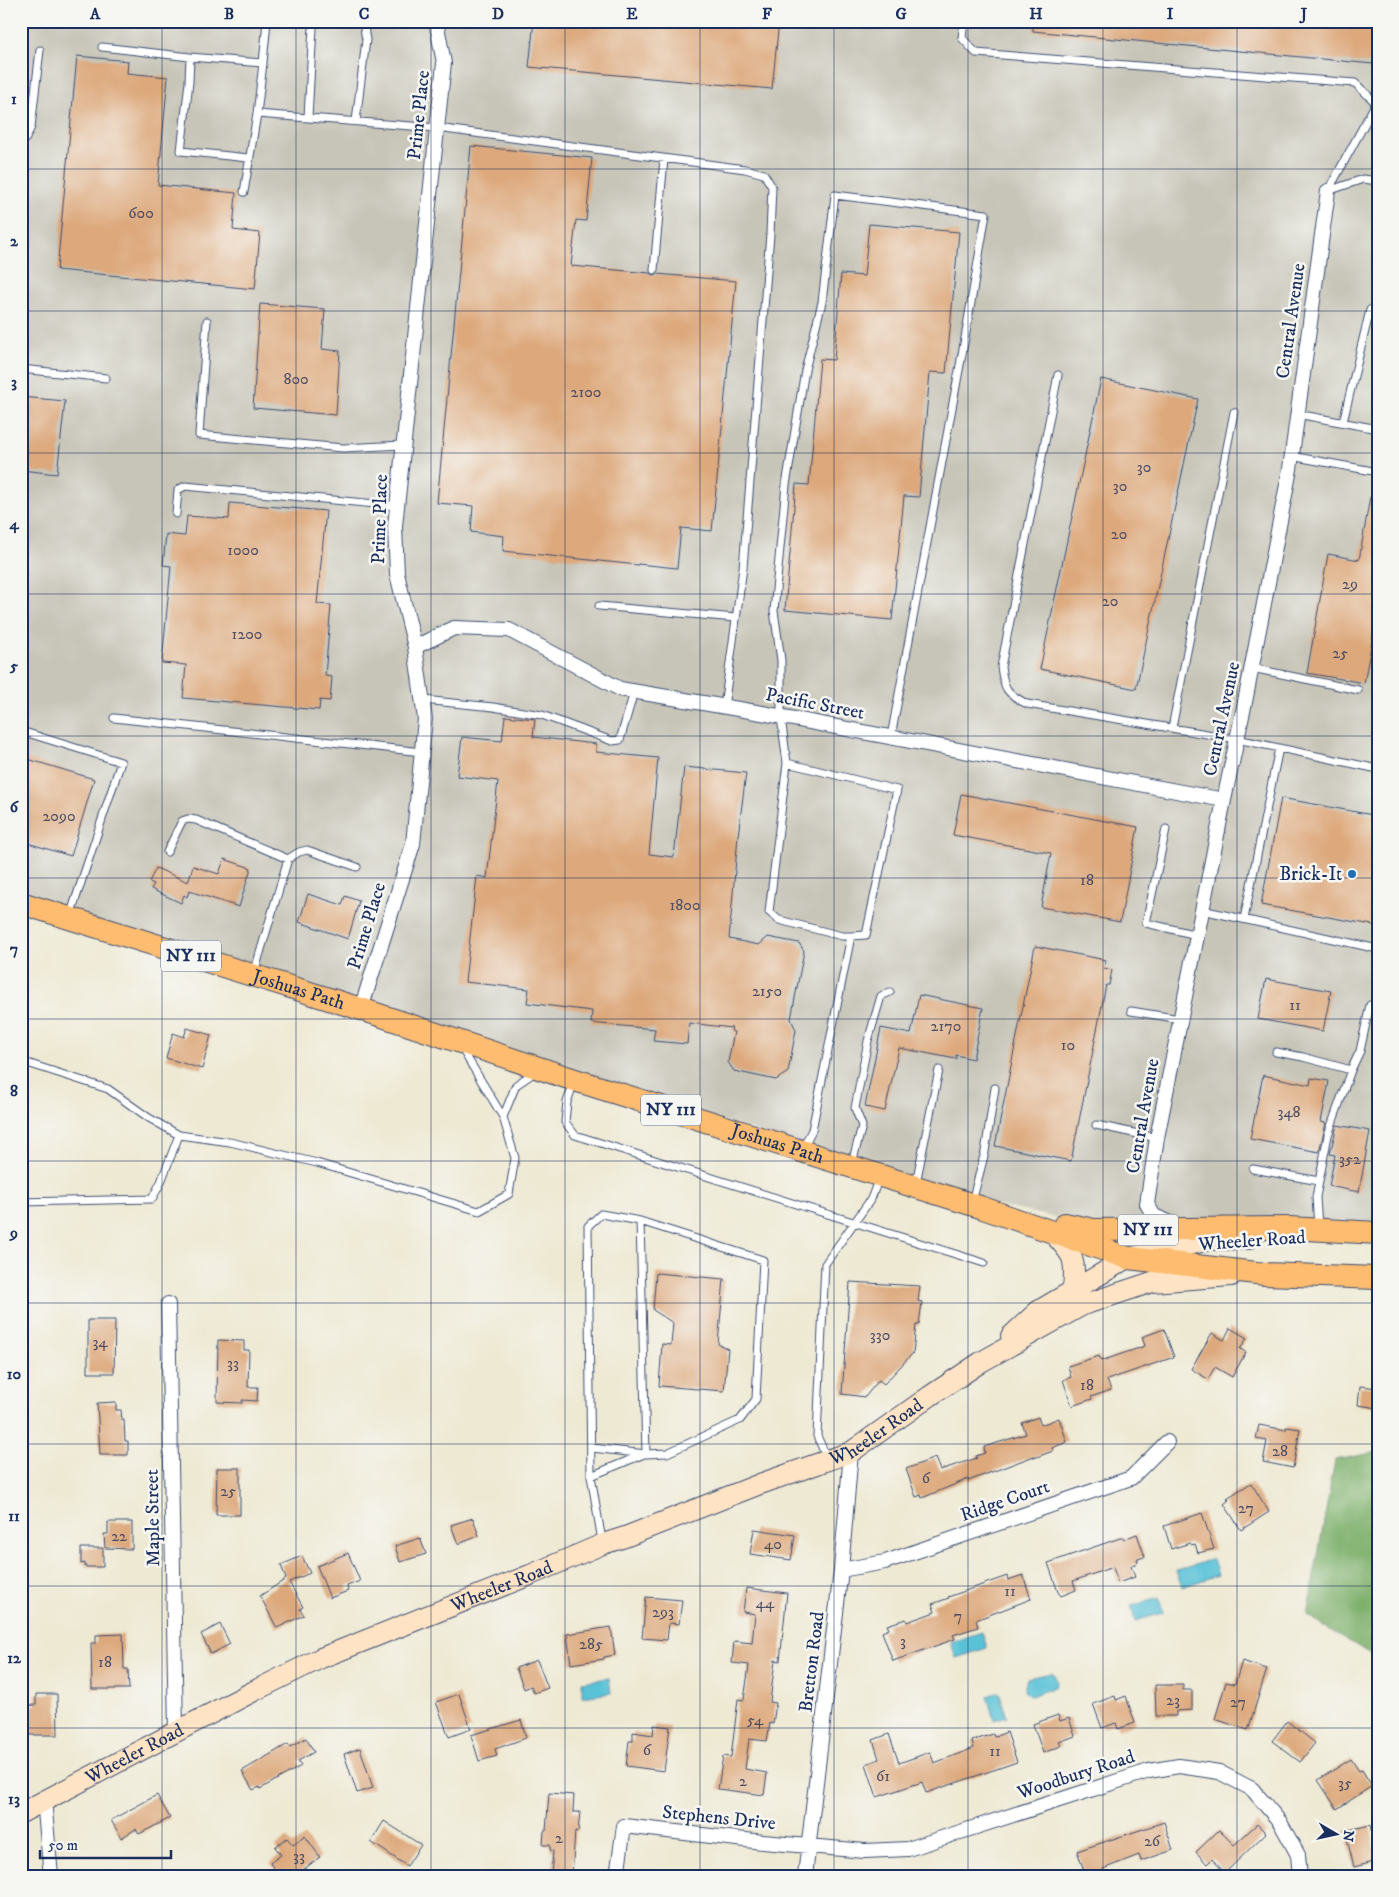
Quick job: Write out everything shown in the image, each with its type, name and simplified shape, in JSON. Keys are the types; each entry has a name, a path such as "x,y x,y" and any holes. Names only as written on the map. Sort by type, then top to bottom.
{"main road":[{"name":"Joshuas Path","path":"21,903 361,1009 575,1080 976,1205 1128,1258 1265,1274"},
{"name":"Joshuas Path","path":"976,1205 1094,1230 1289,1228 1378,1234"},
{"path":"1052,1232 1074,1259 1076,1267 1073,1290"},
{"name":"Wheeler Road","path":"982,1362 1038,1311 1128,1258 1210,1240 1378,1234"},
{"name":"Wheeler Road","path":"21,1813 254,1690 321,1658 603,1544 851,1452 982,1362 1082,1305 1152,1282 1265,1274 1378,1278"}],"street":[{"name":"Prime Place","path":"361,1009 412,844 426,719 415,647 397,574 395,526 444,63 436,21"},
{"name":"Central Avenue","path":"1186,1230 1154,1216 1147,1204 1157,1138 1180,1019 1252,668 1292,456 1328,191"},
{"name":"Pacific Street","path":"415,647 454,628 509,630 620,689 781,717 1224,800"},
{"name":"Maple Street","path":"168,1304 176,1731"},
{"name":"Ridge Court","path":"842,1570 885,1562 1131,1478 1167,1442"},
{"name":"Bretton Road","path":"805,1876 842,1570 851,1452"},
{"name":"Woodbury Road","path":"810,1845 865,1851 908,1849 1149,1771 1179,1766 1219,1772 1252,1789 1280,1822 1298,1855 1300,1876"},
{"path":"44,1800 51,1876"},
{"name":"Stephens Drive","path":"618,1876 624,1826 763,1842 810,1845"}],"lane":[{"path":"244,192 248,158 257,114 267,21"},
{"path":"308,117 313,27 310,21"},
{"path":"356,121 366,40 363,21"},
{"path":"964,21 962,38 976,53 1355,83 1377,102 1328,191"},
{"path":"102,47 263,63"},
{"path":"21,143 26,138 31,127 40,50"},
{"path":"190,57 181,151 248,158"},
{"path":"257,114 436,128 745,169 764,174 772,187 770,234 743,568 724,707"},
{"path":"654,270 664,159"},
{"path":"1328,191 1362,179 1378,180"},
{"path":"787,763 897,790 866,935 842,936 779,920 769,912 787,763 781,717 781,660 774,611 786,485 805,370 822,302 834,195 986,214 891,738"},
{"path":"1343,422 1370,310 1378,306"},
{"path":"207,321 199,435 343,448 403,445"},
{"path":"21,369 106,378"},
{"path":"1058,375 1001,667 1003,684 1013,697 1027,704 1237,739 1378,769"},
{"path":"1172,728 1234,412"},
{"path":"1297,414 1378,428"},
{"path":"1292,456 1378,472"},
{"path":"176,514 178,490 185,486 397,506"},
{"path":"599,606 736,618"},
{"path":"1252,668 1358,690"},
{"path":"423,700 493,707 542,716 612,740 620,740 634,692"},
{"path":"114,718 422,752"},
{"path":"21,731 121,762 70,918"},
{"path":"1244,919 1279,748"},
{"path":"167,852 182,822 188,819 196,820 288,859"},
{"path":"1166,829 1146,923 1197,935"},
{"path":"253,976 288,859 294,854 307,850 357,867"},
{"path":"1202,910 1378,949"},
{"path":"801,1150 812,1130 851,936"},
{"path":"851,1166 862,1126 855,1108 868,1041 878,1002 881,996 890,992"},
{"path":"1318,1230 1316,1197 1328,1135 1351,1070 1360,1051 1370,1005"},
{"path":"1131,1011 1180,1019"},
{"path":"21,1061 108,1089 149,1118 180,1135 230,1142 308,1161 479,1211 509,1194 515,1158 503,1117 458,1041"},
{"path":"1276,1052 1351,1070"},
{"path":"503,1117 516,1085 541,1068"},
{"path":"916,1186 939,1070"},
{"path":"575,1080 567,1102 565,1122 574,1135 984,1264"},
{"path":"976,1205 995,1088"},
{"path":"1096,1125 1157,1138"},
{"path":"21,1202 152,1199 180,1135"},
{"path":"1253,1169 1319,1182"},
{"path":"828,1460 817,1436 825,1264 871,1199 880,1175"},
{"path":"592,1448 646,1454 667,1453 740,1420 756,1398 763,1260 640,1221 601,1214 588,1226 591,1476 603,1544"},
{"path":"640,1221 646,1454"},
{"path":"591,1476 646,1454"}],"shaded area":[{"path":"21,21 1378,21 1378,1221 1096,1226 981,1202 21,900"}],"green space":[{"path":"1378,1452 1378,1655 1372,1655 1307,1616 1335,1460"}],"water":[{"path":"1213,1559 1218,1575 1182,1587 1176,1571"},
{"path":"1159,1598 1163,1613 1135,1621 1131,1606"},
{"path":"982,1632 987,1648 956,1658 951,1642"},
{"path":"1052,1673 1056,1680 1055,1687 1031,1696 1024,1691 1027,1678"},
{"path":"609,1678 611,1693 582,1697 582,1682"},
{"path":"999,1692 1007,1716 994,1720 987,1696"}],"building":[{"path":"534,21 779,21 772,89 529,67"},
{"path":"1033,21 1377,21 1373,64 1033,31"},
{"path":"77,56 128,61 127,73 168,77 158,185 236,193 233,230 260,233 255,289 57,270"},
{"path":"471,146 592,158 586,221 576,220 571,266 650,273 653,275 736,281 712,531 681,528 677,568 503,551 504,536 471,532 473,506 437,503"},
{"path":"869,224 959,232 946,373 930,372 919,497 904,496 892,620 785,610 796,484 809,485 820,359 834,360 841,274 864,276"},
{"path":"260,304 325,309 322,349 340,351 336,415 253,408"},
{"path":"1101,379 1198,399 1136,689 1040,669"},
{"path":"21,397 65,401 57,474 21,470"},
{"path":"1370,497 1378,497 1378,610 1364,683 1307,673 1328,554 1359,560"},
{"path":"230,503 326,511 317,604 331,605 325,676 332,677 330,701 320,700 319,710 183,698 186,665 162,663 171,566 163,565 166,534 185,536 187,516 229,519"},
{"path":"505,716 535,719 533,737 596,744 596,752 658,758 649,854 674,857 684,767 746,773 738,836 729,939 759,945 768,937 799,943 804,951 791,1019 796,1030 788,1072 776,1080 734,1071 728,1062 734,1032 731,1031 732,1028 689,1023 687,1044 653,1041 655,1029 591,1023 592,1011 527,1003 529,989 465,982 477,876 487,878 498,781 457,776 462,737 502,741"},
{"path":"21,757 94,779 71,856 21,841"},
{"path":"961,794 1138,827 1120,922 1041,907 1051,853 953,835"},
{"path":"1281,798 1378,816 1378,926 1261,905"},
{"path":"224,859 251,868 239,907 189,891 187,897 184,895 181,903 151,889 154,884 149,882 156,868 188,882 193,866 219,874"},
{"path":"308,894 342,905 345,896 359,901 348,939 299,922"},
{"path":"1035,946 1106,960 1104,968 1112,970 1109,985 1106,985 1071,1161 995,1146"},
{"path":"1266,979 1331,991 1323,1031 1258,1019"},
{"path":"919,995 983,1008 973,1059 956,1055 956,1059 899,1048 885,1111 865,1107 881,1028 911,1034"},
{"path":"187,1028 211,1035 202,1069 166,1058 173,1033 184,1037"},
{"path":"1263,1075 1310,1085 1311,1078 1329,1081 1321,1122 1326,1123 1319,1152 1250,1139"},
{"path":"1337,1125 1370,1131 1359,1192 1329,1186 1335,1155 1330,1154"},
{"path":"656,1273 724,1279 718,1344 728,1349 724,1391 659,1386 662,1344 671,1345 673,1323 653,1310"},
{"path":"850,1282 920,1286 918,1301 922,1302 919,1325 916,1325 913,1353 884,1384 879,1380 865,1397 842,1394"},
{"path":"88,1320 115,1320 114,1373 88,1373"},
{"path":"1230,1328 1247,1338 1240,1349 1246,1352 1232,1377 1215,1367 1208,1379 1191,1369 1212,1333 1224,1340"},
{"path":"1164,1329 1174,1357 1107,1380 1111,1390 1072,1406 1063,1380 1071,1377 1068,1366 1099,1356 1101,1361 1145,1346 1142,1337"},
{"path":"218,1340 244,1341 244,1350 249,1350 248,1387 258,1387 257,1401 242,1400 242,1403 217,1402"},
{"path":"1360,1386 1378,1388 1378,1408 1358,1405"},
{"path":"116,1402 116,1410 121,1410 122,1420 124,1420 125,1441 128,1441 128,1455 100,1455 97,1403"},
{"path":"1038,1417 1041,1425 1059,1418 1067,1442 1052,1448 1053,1451 1034,1458 1034,1456 968,1481 968,1479 922,1498 921,1495 916,1497 906,1469 935,1458 940,1470 977,1458 976,1456 985,1453 984,1447 1026,1434 1022,1423"},
{"path":"1259,1425 1286,1430 1286,1427 1300,1429 1293,1468 1263,1462 1267,1441 1256,1439"},
{"path":"217,1468 240,1468 240,1515 216,1515"},
{"path":"1251,1483 1269,1512 1241,1530 1224,1504 1229,1500 1227,1498"},
{"path":"1202,1513 1214,1549 1198,1553 1195,1544 1191,1545 1190,1543 1171,1549 1164,1526"},
{"path":"473,1518 479,1536 458,1544 451,1525"},
{"path":"108,1522 132,1522 132,1549 105,1548 104,1534 108,1534"},
{"path":"754,1529 795,1535 791,1560 750,1554"},
{"path":"1137,1534 1145,1557 1137,1559 1138,1563 1131,1566 1135,1577 1118,1583 1113,1567 1073,1581 1076,1590 1061,1596 1048,1563"},
{"path":"420,1538 426,1554 400,1562 395,1546"},
{"path":"81,1548 103,1548 103,1567 85,1567 85,1563 81,1564"},
{"path":"348,1553 360,1581 347,1586 348,1591 330,1598 317,1566"},
{"path":"302,1556 310,1573 289,1582 303,1607 300,1609 304,1615 277,1628 260,1596 286,1579 281,1565"},
{"path":"1023,1575 1031,1599 976,1620 978,1627 953,1635 955,1639 893,1661 882,1632 889,1629 887,1625 906,1619 907,1622 935,1612 932,1604 948,1597 1007,1576 1008,1580"},
{"path":"746,1588 787,1593 780,1661 775,1660 770,1702 776,1703 773,1724 770,1723 767,1741 749,1739 745,1769 767,1773 764,1795 718,1789 723,1756 731,1757 738,1699 744,1700 749,1665 732,1663 734,1641 752,1643 755,1614 743,1612"},
{"path":"646,1597 682,1600 679,1624 669,1623 667,1640 642,1638"},
{"path":"220,1624 230,1644 211,1654 201,1634"},
{"path":"611,1627 615,1655 604,1657 604,1659 571,1664 567,1634"},
{"path":"123,1634 124,1669 128,1669 129,1689 92,1689 91,1643 96,1643 96,1635"},
{"path":"537,1660 548,1688 534,1693 531,1686 524,1689 516,1668"},
{"path":"1242,1661 1267,1669 1248,1730 1215,1719 1226,1682 1235,1684"},
{"path":"1155,1685 1183,1685 1183,1690 1192,1690 1192,1710 1176,1711 1176,1716 1156,1716"},
{"path":"36,1694 57,1694 58,1735 21,1735 21,1706 36,1705"},
{"path":"459,1694 471,1729 449,1737 436,1702"},
{"path":"1115,1696 1116,1700 1126,1696 1135,1723 1118,1729 1116,1723 1102,1728 1093,1704"},
{"path":"1058,1715 1060,1721 1069,1718 1075,1736 1059,1742 1061,1746 1043,1753 1033,1724"},
{"path":"521,1720 526,1738 495,1749 497,1756 479,1761 471,1735"},
{"path":"1287,1721 1315,1743 1300,1762 1272,1741"},
{"path":"654,1725 670,1727 664,1771 626,1766 629,1741 633,1741 633,1732 653,1735"},
{"path":"1007,1732 1017,1762 926,1793 922,1782 877,1797 866,1764 879,1759 873,1740 889,1734 899,1763 930,1752 934,1763 974,1748 972,1741 993,1734 994,1737"},
{"path":"306,1738 314,1752 298,1761 301,1766 260,1789 259,1787 253,1790 242,1771 288,1744 290,1747"},
{"path":"360,1748 373,1788 357,1793 344,1754"},
{"path":"1351,1759 1359,1771 1362,1770 1372,1786 1337,1809 1318,1780"},
{"path":"549,1793 574,1795 573,1812 580,1812 578,1832 575,1831 572,1876 551,1876 553,1851 550,1850 550,1845 543,1845"},
{"path":"157,1795 170,1818 139,1834 136,1829 121,1838 111,1820"},
{"path":"384,1821 421,1845 407,1866 371,1842"},
{"path":"1164,1822 1173,1850 1141,1861 1139,1855 1103,1869 1105,1876 1086,1876 1077,1851"},
{"path":"1257,1824 1266,1833 1225,1873 1212,1859 1207,1864 1196,1852 1219,1830 1234,1845"},
{"path":"1370,1825 1378,1861 1354,1867 1345,1831"},
{"path":"305,1836 320,1857 295,1876 279,1876 270,1863 281,1855 275,1847 287,1838 293,1845"}],"place":[{"name":"Brick-It","path":"1352,874"}]}
